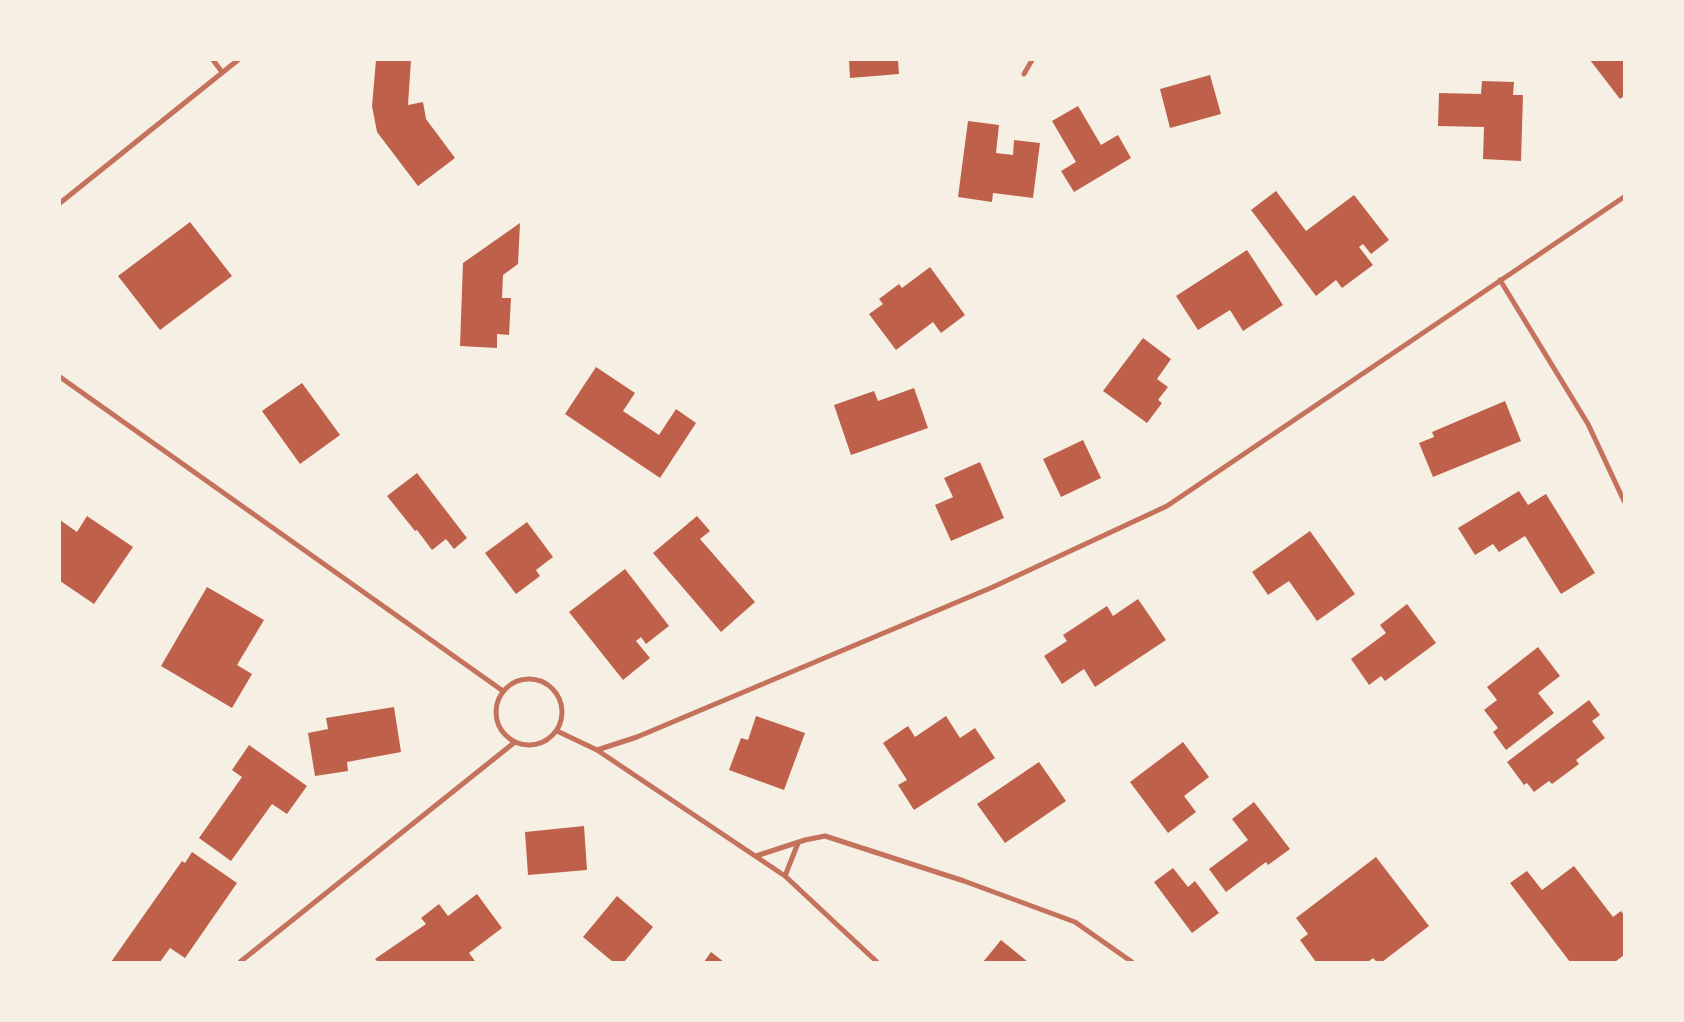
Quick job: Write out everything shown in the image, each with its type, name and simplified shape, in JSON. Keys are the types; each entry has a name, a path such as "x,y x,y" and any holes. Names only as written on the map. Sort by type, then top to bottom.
{"street":[{"path":"213,60 222,72"},
{"path":"60,203 238,60"},
{"path":"1024,74 1032,60"},
{"path":"597,750 636,737 993,587 1167,506 1624,197"},
{"path":"1500,280 1588,424 1624,501"},
{"path":"60,377 503,691"},
{"path":"534,678 545,681 554,688 560,698 563,709 562,721 548,740 538,744 526,745 506,737 496,719 498,700 503,691 511,683 522,679 534,678"},
{"path":"556,731 597,750 785,876 877,962"},
{"path":"240,962 515,742"},
{"path":"756,856 825,836 964,880 1075,922 1132,962"},
{"path":"785,876 798,843"}],"building":[{"path":"376,60 411,60 408,105 423,102 426,119 455,158 418,186 377,132 372,106"},
{"path":"849,60 898,60 899,74 850,78"},
{"path":"1590,60 1624,60 1624,96 1620,99"},
{"path":"1210,75 1221,114 1170,128 1160,89"},
{"path":"1482,81 1514,82 1513,95 1523,95 1521,161 1483,159 1484,127 1438,126 1439,93 1481,94"},
{"path":"1078,106 1101,145 1118,135 1131,158 1074,192 1061,171 1076,162 1052,121"},
{"path":"968,121 999,125 996,153 1013,155 1014,140 1040,143 1033,198 993,193 992,202 958,197"},
{"path":"1276,191 1306,231 1354,195 1389,240 1371,254 1363,244 1359,247 1373,265 1342,288 1336,280 1316,296 1251,210"},
{"path":"190,222 232,276 160,330 118,276"},
{"path":"520,223 518,264 503,275 502,298 511,298 509,335 497,334 497,348 460,346 463,263"},
{"path":"1247,250 1283,305 1243,331 1230,310 1198,330 1176,296"},
{"path":"930,267 965,315 941,333 933,322 896,350 869,314 883,304 879,299 899,284 902,288"},
{"path":"1143,338 1171,359 1157,379 1168,387 1158,400 1162,403 1147,423 1103,391"},
{"path":"596,367 635,393 623,411 659,435 676,409 696,423 660,478 565,414"},
{"path":"302,383 340,435 300,464 262,411"},
{"path":"914,388 928,428 851,455 834,405 874,391 878,401"},
{"path":"1505,401 1521,441 1433,477 1419,443 1434,437 1432,432"},
{"path":"1083,440 1101,478 1061,497 1043,459"},
{"path":"980,462 1004,518 951,541 935,505 953,497 944,478"},
{"path":"417,473 467,538 454,549 446,539 432,550 387,496"},
{"path":"1519,491 1528,505 1546,494 1595,573 1561,594 1525,536 1499,552 1493,544 1475,555 1458,528"},
{"path":"87,516 133,547 94,604 60,581 60,520 77,532"},
{"path":"697,516 710,531 700,539 755,602 721,632 653,553"},
{"path":"527,522 553,557 536,570 540,576 516,594 485,553"},
{"path":"1310,531 1355,594 1317,621 1289,581 1268,595 1252,572"},
{"path":"625,569 669,626 646,644 641,637 636,641 650,658 623,680 569,612"},
{"path":"207,587 264,620 237,665 252,674 232,708 161,666"},
{"path":"1138,599 1166,640 1095,687 1084,669 1062,684 1044,656 1067,641 1063,635 1107,606 1113,616"},
{"path":"1407,604 1436,643 1385,681 1381,676 1369,685 1351,659 1386,633 1380,625"},
{"path":"1538,647 1560,676 1538,693 1554,713 1506,750 1493,732 1498,728 1484,710 1497,700 1487,687"},
{"path":"1589,700 1600,715 1592,721 1605,738 1576,760 1579,764 1552,784 1549,781 1534,792 1527,783 1524,785 1507,762"},
{"path":"394,707 401,752 347,762 348,771 315,776 308,733 328,729 326,718"},
{"path":"756,716 805,733 784,790 729,770 741,738 748,740"},
{"path":"946,716 960,738 975,728 995,758 914,810 898,785 907,780 883,743 908,726 915,737"},
{"path":"1183,742 1209,777 1184,796 1196,812 1168,833 1130,782"},
{"path":"249,745 307,786 287,814 272,804 231,861 199,838 242,777 232,770"},
{"path":"1039,762 1066,801 1005,843 977,804"},
{"path":"1254,802 1290,849 1268,865 1266,862 1226,892 1209,869 1248,840 1232,819"},
{"path":"584,826 587,870 528,875 525,832"},
{"path":"192,852 237,883 185,958 170,948 160,962 111,962 182,861 185,863"},
{"path":"1376,857 1429,926 1382,962 1377,962 1373,958 1368,962 1316,962 1300,940 1308,934 1296,918"},
{"path":"1574,866 1613,917 1621,911 1624,915 1624,955 1615,962 1570,962 1510,883 1527,871 1542,890"},
{"path":"1173,868 1188,887 1195,881 1219,913 1192,933 1154,882"},
{"path":"477,894 502,928 469,953 474,962 378,962 375,959 426,924 421,918 439,904 448,916"},
{"path":"617,896 653,927 624,962 613,962 583,937"},
{"path":"1001,940 1028,962 983,962"},
{"path":"711,952 724,962 704,962"}]}
